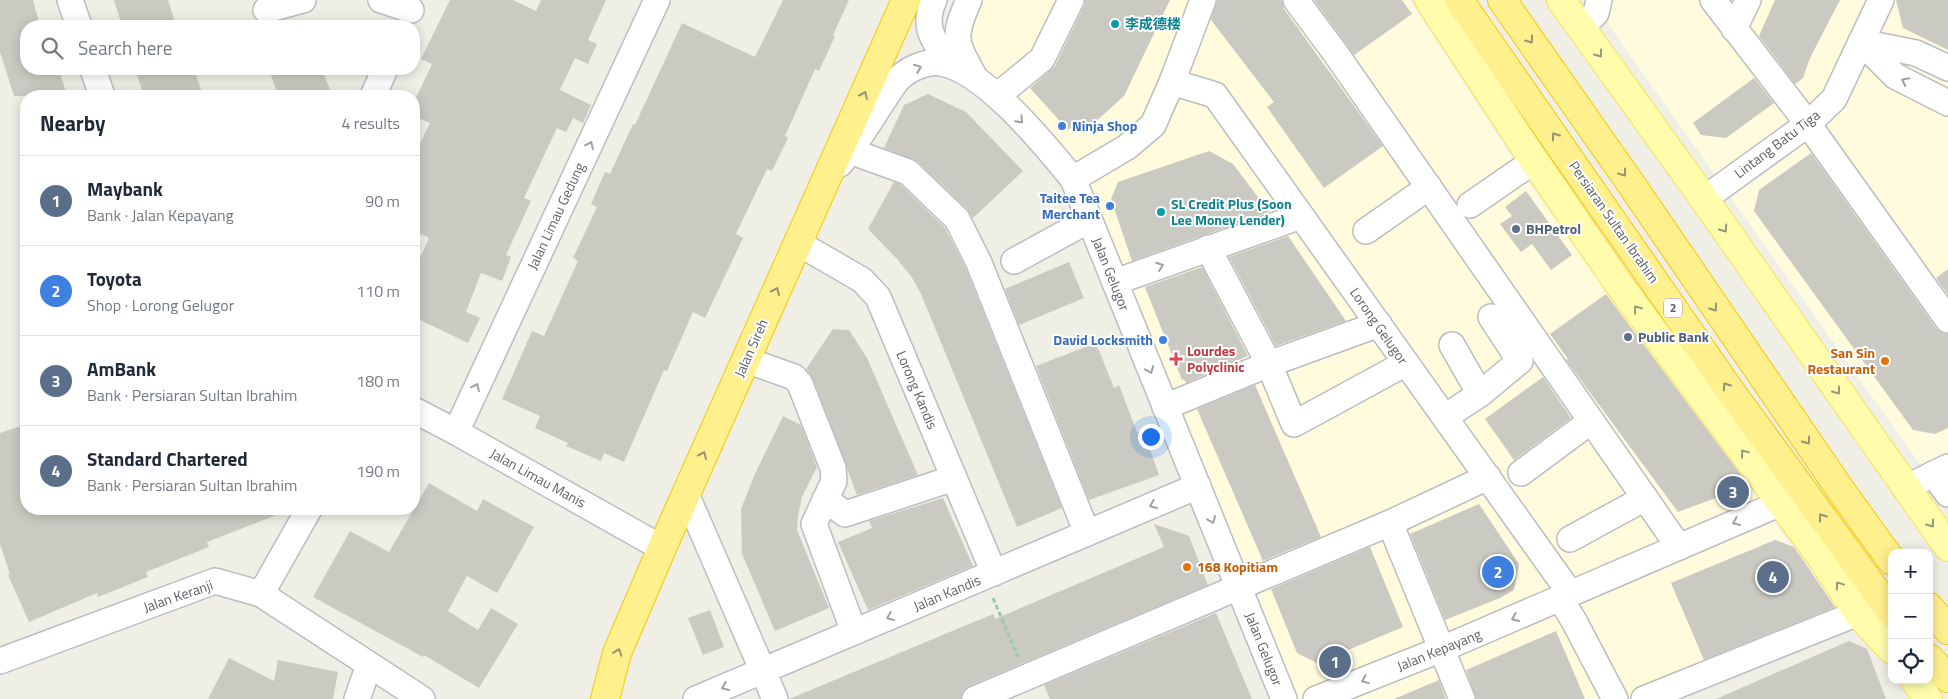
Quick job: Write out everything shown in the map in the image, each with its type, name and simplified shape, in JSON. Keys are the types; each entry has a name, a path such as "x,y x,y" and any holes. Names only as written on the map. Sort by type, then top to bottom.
{"highway":[{"name":"Jalan Sireh","path":"606,699 617,653 662,548 906,0"},
{"name":"Persiaran Sultan Ibrahim","path":"1459,0 1729,389 1888,608"},
{"path":"1502,0 1629,181 1842,492 1888,555"},
{"path":"1933,612 1948,630"},
{"path":"1933,662 1948,678"}],"main road":[{"path":"1429,0 1529,163 1781,503 1858,613 1888,646"},
{"path":"1561,0 1704,199 1948,547"},
{"path":"1918,684 1928,699"}],"street":[{"path":"70,0 77,20"},
{"path":"266,10 303,0"},
{"path":"381,0 410,12"},
{"name":"Jalan Limau Gedung","path":"456,432 657,0"},
{"path":"934,0 930,10 930,32 938,47 965,72"},
{"path":"965,72 958,46 959,23 969,0"},
{"path":"997,96 1042,59 1071,0"},
{"path":"1072,179 1128,146 1153,126 1203,0"},
{"path":"1296,0 1429,187 1679,547"},
{"path":"1416,0 1529,163 1470,205"},
{"path":"1581,28 1596,13 1599,0"},
{"path":"1713,0 1808,124 1948,320"},
{"path":"1734,29 1748,0"},
{"name":"Lintang Batu Tiga","path":"1704,199 1808,124 1834,99 1881,0"},
{"path":"1861,42 1916,53 1948,68"},
{"path":"1861,42 1895,76 1948,103"},
{"path":"823,186 850,151 903,74 920,66 938,62 965,72"},
{"name":"Jalan Gelugor","path":"965,72 997,96 1051,152 1072,179 1284,699"},
{"path":"95,75 100,90"},
{"path":"376,90 382,75"},
{"name":"Lorong Gelugor","path":"1172,82 1215,96 1379,324 1488,477 1565,595 1574,621 1615,699"},
{"path":"850,151 908,172 957,219 979,263 1087,533"},
{"path":"1366,232 1429,187"},
{"path":"1115,282 1301,216"},
{"path":"1014,261 1089,220"},
{"name":"Lorong Kandis","path":"798,243 862,280 878,297 954,478 989,575"},
{"path":"1208,248 1269,364 1294,424 1406,363"},
{"path":"1445,417 1480,394 1520,361 1491,317"},
{"path":"1165,407 1269,364 1379,324"},
{"path":"1452,345 1480,394"},
{"path":"746,360 794,377 800,384 833,468 834,481 814,524 854,632"},
{"name":"Jalan Limau Manis","path":"420,413 662,548"},
{"path":"1521,473 1591,421"},
{"path":"1905,488 1940,471 1948,494"},
{"path":"975,699 1390,523 1488,477"},
{"path":"825,499 845,514 954,478"},
{"name":"Jalan Kandis","path":"696,699 1198,486"},
{"path":"686,494 775,699"},
{"path":"1570,539 1645,498"},
{"name":"Jalan Kepayang","path":"1316,699 1442,650 1565,595 1781,503"},
{"path":"261,594 306,515"},
{"path":"1390,523 1462,699"},
{"name":"Jalan Keranji","path":"0,661 215,581 261,594 422,699"},
{"path":"1644,699 1858,613"},
{"path":"357,699 369,665"}],"path":[{"path":"989,575 1026,676"}],"shaded area":[{"path":"974,0 1410,0 1523,174 1848,623 1663,699 1293,699 1076,165 973,63 965,45"},
{"path":"1591,0 1948,0 1948,503 1902,439"}],"building":[{"path":"0,0 33,0 38,20 20,20 20,75 61,75 65,90 20,90 20,96 14,96 0,52"},
{"path":"114,0 168,0 174,20 120,20"},
{"path":"450,0 513,0 536,11 541,0 606,0 588,40 597,44 588,64 575,58 560,90 591,105 583,123 573,118 566,132 557,128 524,198 531,201 506,255 511,257 502,281 481,273 466,312 480,318 468,343 420,320 420,258 429,238 420,234 420,144 430,123 420,119 420,90 432,64 421,59"},
{"path":"783,0 849,0 819,71 815,69 785,136 788,138 772,171 767,169 736,234 743,238 705,318 693,312 667,371 664,370 624,462 604,453 601,461 566,446 568,443 535,428 540,416 502,399 532,331 544,336 578,261 573,258 597,207 591,204 605,172 610,174 682,23 755,57"},
{"path":"1085,0 1170,0 1124,96 1091,126 1067,129 1030,88 1055,66 1084,6"},
{"path":"1217,0 1282,0 1284,9 1383,146 1324,188 1267,107 1274,102 1211,20"},
{"path":"1314,0 1402,0 1412,14 1354,55"},
{"path":"1775,0 1840,0 1810,58 1803,78 1795,84 1759,36"},
{"path":"1896,0 1948,0 1948,50 1903,28"},
{"path":"137,75 196,75 201,90 142,90"},
{"path":"271,75 324,75 330,90 276,90"},
{"path":"1754,78 1774,103 1726,138 1701,135 1693,123"},
{"path":"928,94 966,112 1023,171 973,218 967,209 918,162 884,148 904,105"},
{"path":"1209,151 1233,164 1269,212 1132,261 1111,199 1118,182"},
{"path":"1811,153 1936,328 1942,333 1948,334 1948,428 1935,434 1913,430 1754,211 1759,190"},
{"path":"894,182 900,184 945,228 966,269 1062,508 1017,527 921,294 911,276 868,229"},
{"path":"1526,191 1572,255 1551,270 1532,244 1521,252 1500,224 1512,216 1505,207"},
{"path":"1288,236 1346,321 1276,346 1229,257"},
{"path":"1069,262 1084,298 1019,325 1005,289"},
{"path":"1202,267 1248,356 1186,383 1184,379 1182,380 1145,287"},
{"path":"1948,269 1948,295 1936,278"},
{"path":"1606,294 1741,475 1740,489 1678,512 1566,360 1568,359 1550,334"},
{"path":"833,329 849,330 867,358 918,475 857,495 813,379 806,369"},
{"path":"1096,343 1114,388 1119,385 1137,432 1143,430 1159,475 1089,500 1036,366"},
{"path":"1543,377 1571,418 1514,460 1485,419"},
{"path":"1255,385 1321,537 1263,561 1197,409"},
{"path":"783,416 801,425 817,467 802,497 797,530 829,608 775,631 742,554 741,509 755,474"},
{"path":"20,426 20,515 276,515 207,542 209,547 146,572 148,577 98,597 97,593 29,622 8,575 10,574 0,544 0,433"},
{"path":"429,483 477,511 483,499 534,527 497,593 467,576 448,611 478,630 491,608 518,624 479,688 424,655 423,657 313,597 350,531 389,552 410,515 420,515 420,499"},
{"path":"943,498 973,566 868,610 838,542 872,528 869,521"},
{"path":"1479,504 1519,564 1514,590 1500,598 1445,620 1410,534"},
{"path":"1154,524 1189,536 1208,585 969,686 963,691 961,699 789,699 993,614 995,619 1164,547"},
{"path":"1775,540 1794,547 1835,607 1704,660 1671,583"},
{"path":"1370,547 1403,627 1317,663 1297,653 1271,589"},
{"path":"710,610 724,647 703,655 688,618"},
{"path":"1216,613 1252,699 1050,699 1044,685"},
{"path":"1556,631 1585,699 1476,699 1466,670"},
{"path":"1849,641 1867,649 1886,699 1716,699"},
{"path":"229,658 274,681 278,660 338,672 333,699 208,699"},
{"path":"1439,680 1446,699 1394,699"}],"place":[{"name":"李成德楼","path":"1115,24"},
{"name":"Ninja Shop","path":"1062,126"},
{"name":"Taitee Tea Merchant","path":"1110,206"},
{"name":"SL Credit Plus (Soon Lee Money Lender)","path":"1161,212"},
{"name":"BHPetrol","path":"1516,229"},
{"name":"Public Bank","path":"1628,337"},
{"name":"David Locksmith","path":"1163,340"},
{"name":"Lourdes Polyclinic","path":"1176,359"},
{"name":"San Sin Restaurant","path":"1885,361"},
{"name":"AmBank","path":"1733,492"},
{"name":"168 Kopitiam","path":"1187,567"},
{"name":"Toyota","path":"1498,572"},
{"name":"Standard Chartered","path":"1773,577"},
{"name":"Maybank","path":"1335,662"}]}
